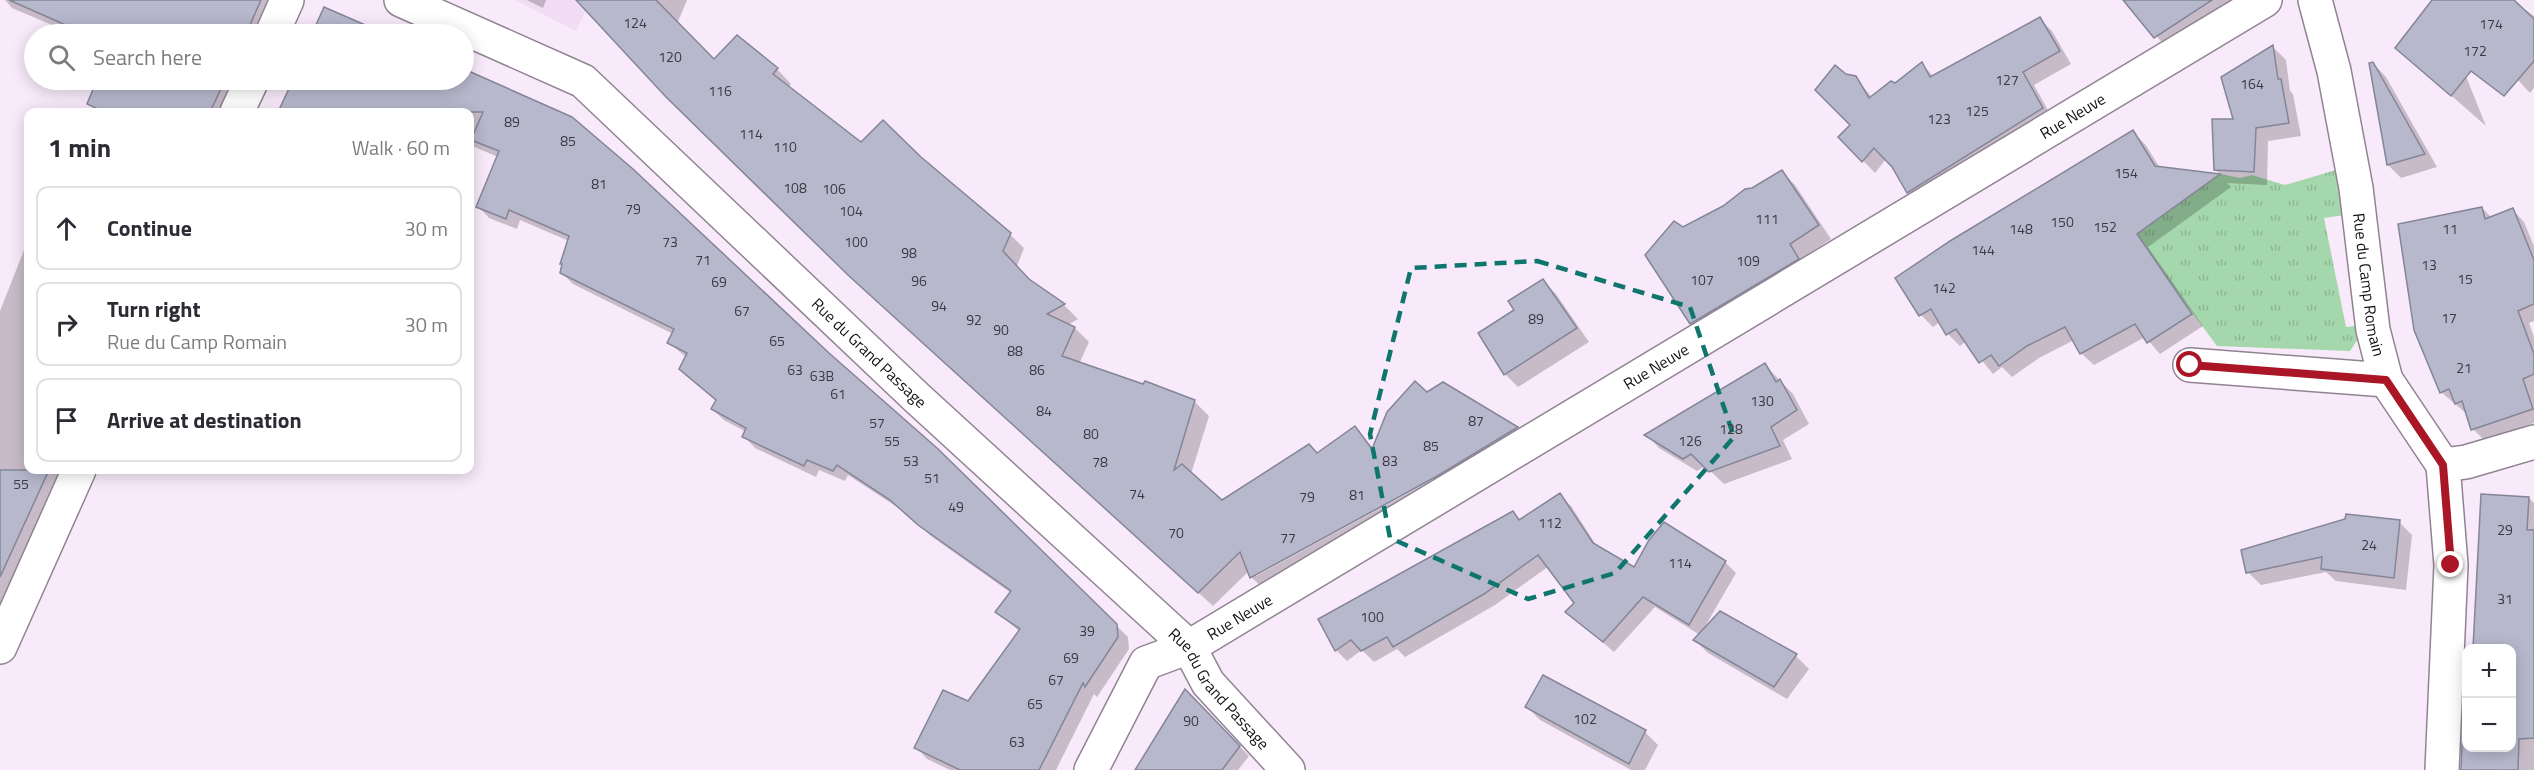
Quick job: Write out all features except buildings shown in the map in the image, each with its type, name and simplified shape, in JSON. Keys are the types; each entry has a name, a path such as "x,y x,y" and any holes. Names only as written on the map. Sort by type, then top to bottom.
{"street":[{"path":"276,24 287,0"},
{"name":"Rue du Grand Passage","path":"401,0 455,24"},
{"name":"Rue Neuve","path":"1091,770 1146,663 1190,647 2265,0"},
{"name":"Rue du Camp Romain","path":"2315,0 2334,72 2347,141 2360,217 2373,330 2386,380 2443,465 2451,565 2442,770"},
{"name":"Rue du Grand Passage","path":"474,32 583,81 916,397 1190,647 1208,683 1288,770"},
{"path":"239,108 247,90"},
{"path":"2190,365 2386,380"},
{"path":"2443,465 2466,462 2534,442"},
{"path":"0,647 77,474"}],"highlighted area":[{"path":"1537,261 1690,307 1734,437 1615,573 1528,599 1390,538 1370,434 1411,268"}],"shaded area":[{"path":"515,0 591,0 576,31"}],"green space":[{"path":"2346,167 2359,213 2324,218 2346,327 2367,325 2350,351 2217,346 2133,232 2220,174 2240,178 2252,175 2285,185"}],"route":[{"path":"2190,365 2386,380 2443,465 2451,565"}]}
